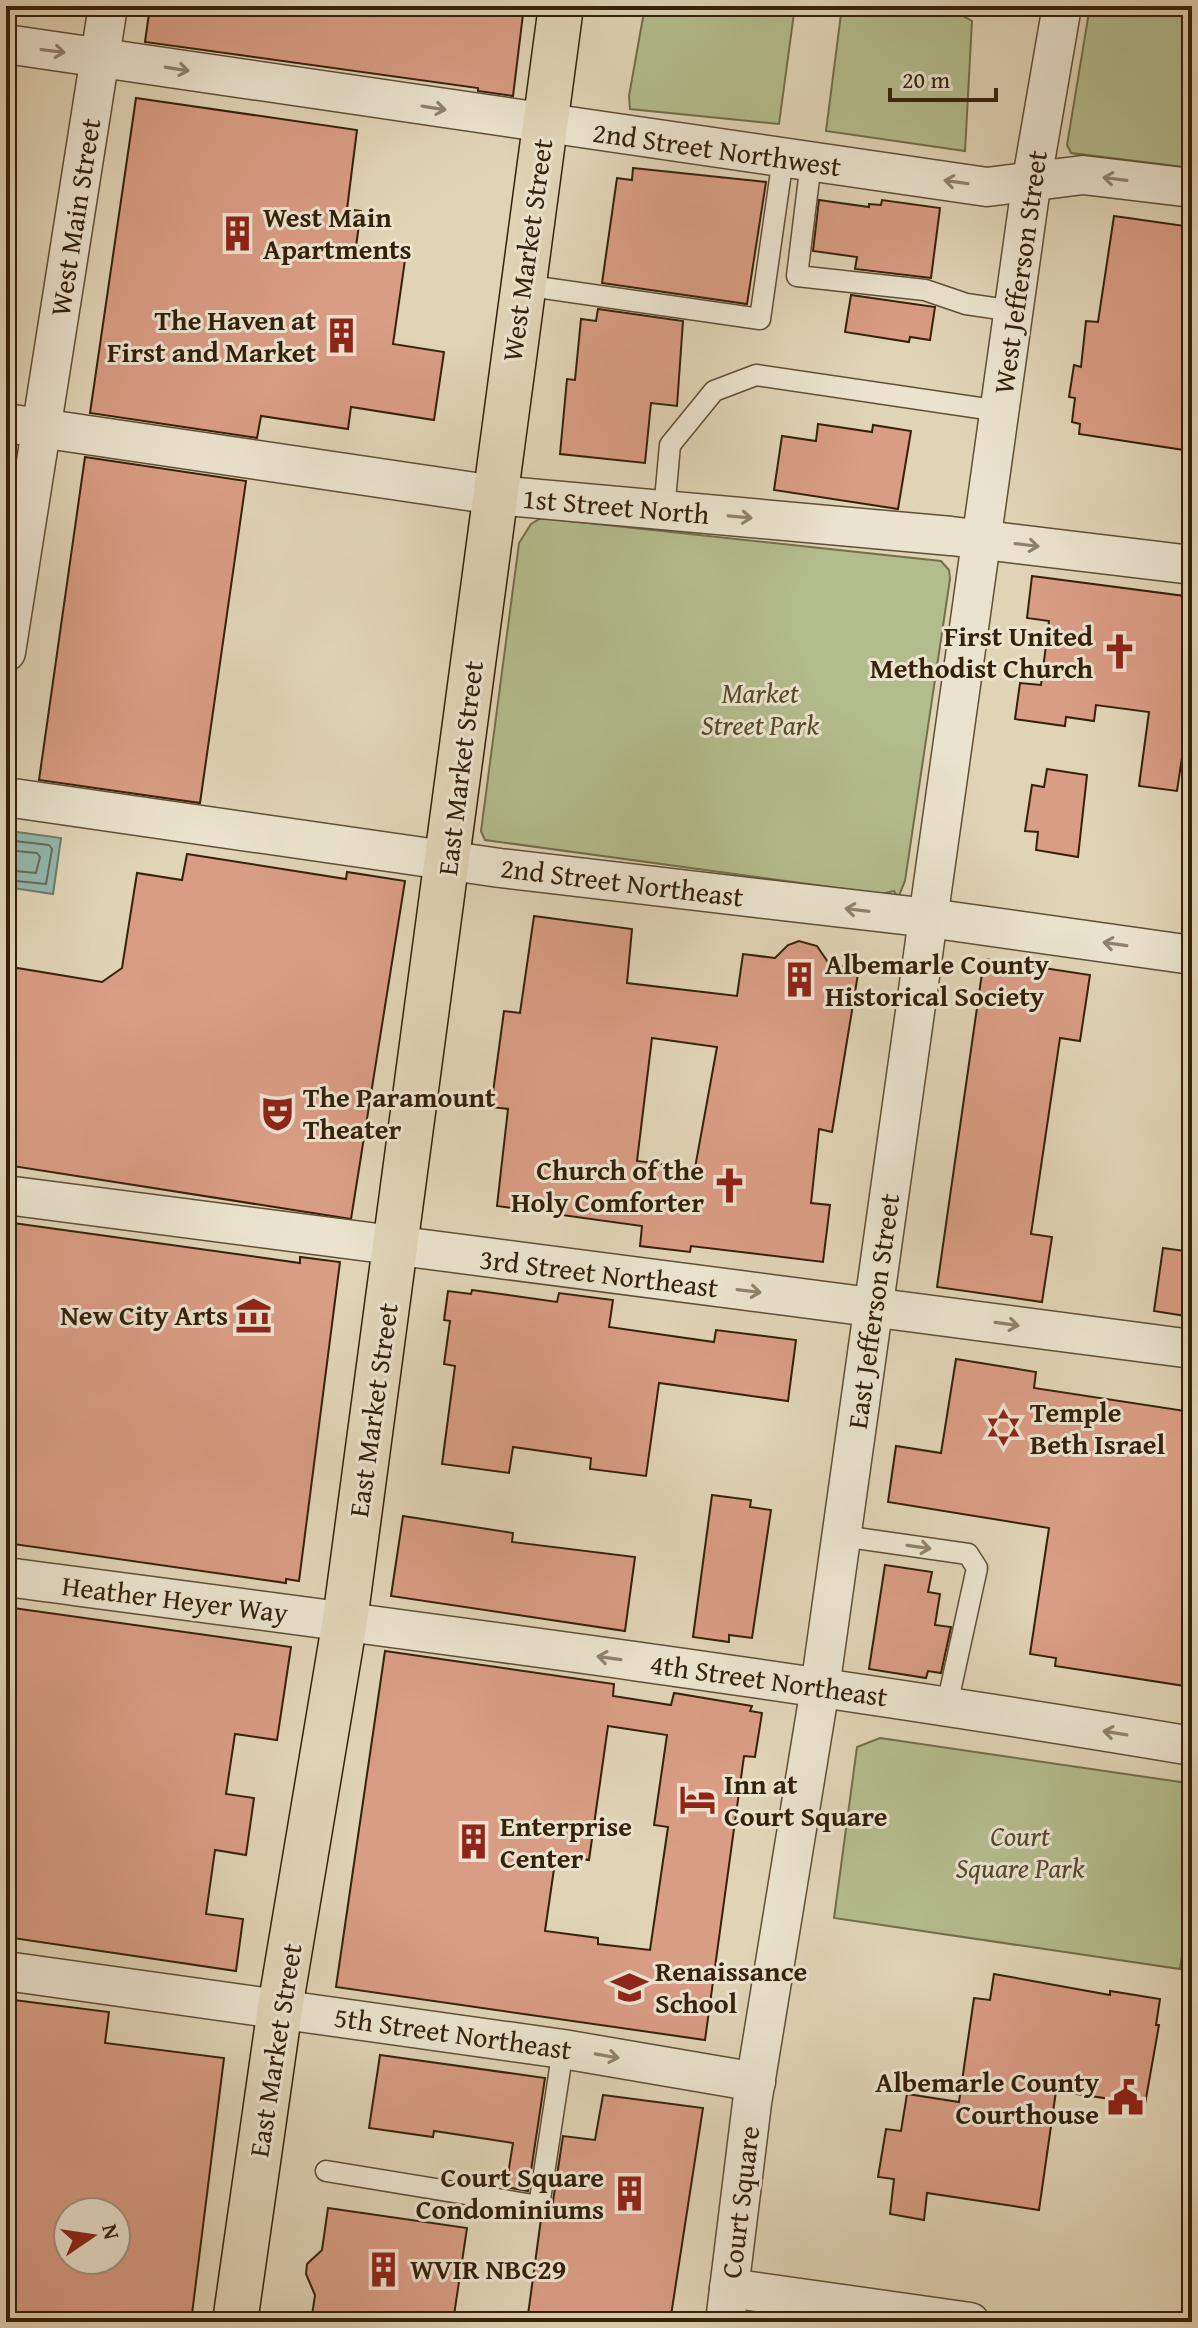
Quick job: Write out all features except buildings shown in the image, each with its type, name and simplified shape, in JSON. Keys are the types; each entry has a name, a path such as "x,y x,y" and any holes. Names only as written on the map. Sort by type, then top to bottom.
{"main road":[{"name":"West Market Street","path":"495,495 561,6"},
{"name":"East Market Street","path":"235,2322 280,2008 345,1620 495,495"}],"street":[{"name":"West Main Street","path":"6,652 24,425 108,6"},
{"name":"West Jefferson Street","path":"982,539 1032,179 1062,6"},
{"name":"2nd Street Northwest","path":"6,44 544,125 987,187 1083,175 1192,188"},
{"name":"1st Street North","path":"24,425 495,495 982,539 1192,565"},
{"name":"East Jefferson Street","path":"756,2082 820,1688 982,539"},
{"name":"2nd Street Northeast","path":"6,797 448,859 929,918 1192,955"},
{"name":"3rd Street Northeast","path":"6,1195 394,1248 874,1305 1192,1349"},
{"name":"Heather Heyer Way","path":"6,1577 345,1620"},
{"name":"4th Street Northeast","path":"345,1620 947,1705 1192,1746"},
{"name":"5th Street Northeast","path":"6,1971 563,2049 756,2082"},
{"name":"Court Square","path":"727,2305 756,2082"},
{"path":"727,2305 970,2322"}],"lane":[{"path":"523,285 760,319 797,160"},
{"path":"797,160 797,276 925,290 966,304 1014,311"},
{"path":"664,511 670,445 714,391 741,379 756,375 1000,411"},
{"path":"842,1536 968,1554 973,1559 977,1568 947,1705"},
{"path":"326,2171 539,2206 563,2049"}],"green space":[{"path":"645,6 795,6 779,124 630,109 629,96"},
{"path":"842,6 900,6 963,16 972,21 965,151 826,131"},
{"path":"1090,6 1192,6 1192,168 1071,153 1067,145"},
{"name":"Market Street Park","path":"541,518 941,561 949,570 950,579 905,881 898,898 894,891 882,894 485,840 481,831 519,543 531,524"},
{"name":"Court Square Park","path":"880,1738 1187,1783 1192,1788 1192,1890 1180,1969 834,1918 857,1747"}],"water":[{"path":"10,831 61,838 53,894 6,887"}],"place":[{"name":"West Main Apartments","path":"237,233"},
{"name":"The Haven at First and Market","path":"342,336"},
{"name":"First United Methodist Church","path":"1119,652"},
{"name":"Albemarle County Historical Society","path":"799,980"},
{"name":"The Paramount Theater","path":"277,1113"},
{"name":"Church of the Holy Comforter","path":"730,1186"},
{"name":"New City Arts","path":"254,1315"},
{"name":"Temple Beth Israel","path":"1004,1428"},
{"name":"Inn at Court Square","path":"698,1800"},
{"name":"Enterprise Center","path":"474,1842"},
{"name":"Renaissance School","path":"629,1987"},
{"name":"Albemarle County Courthouse","path":"1125,2098"},
{"name":"Court Square Condominiums","path":"630,2193"},
{"name":"WVIR NBC29","path":"384,2269"}]}
